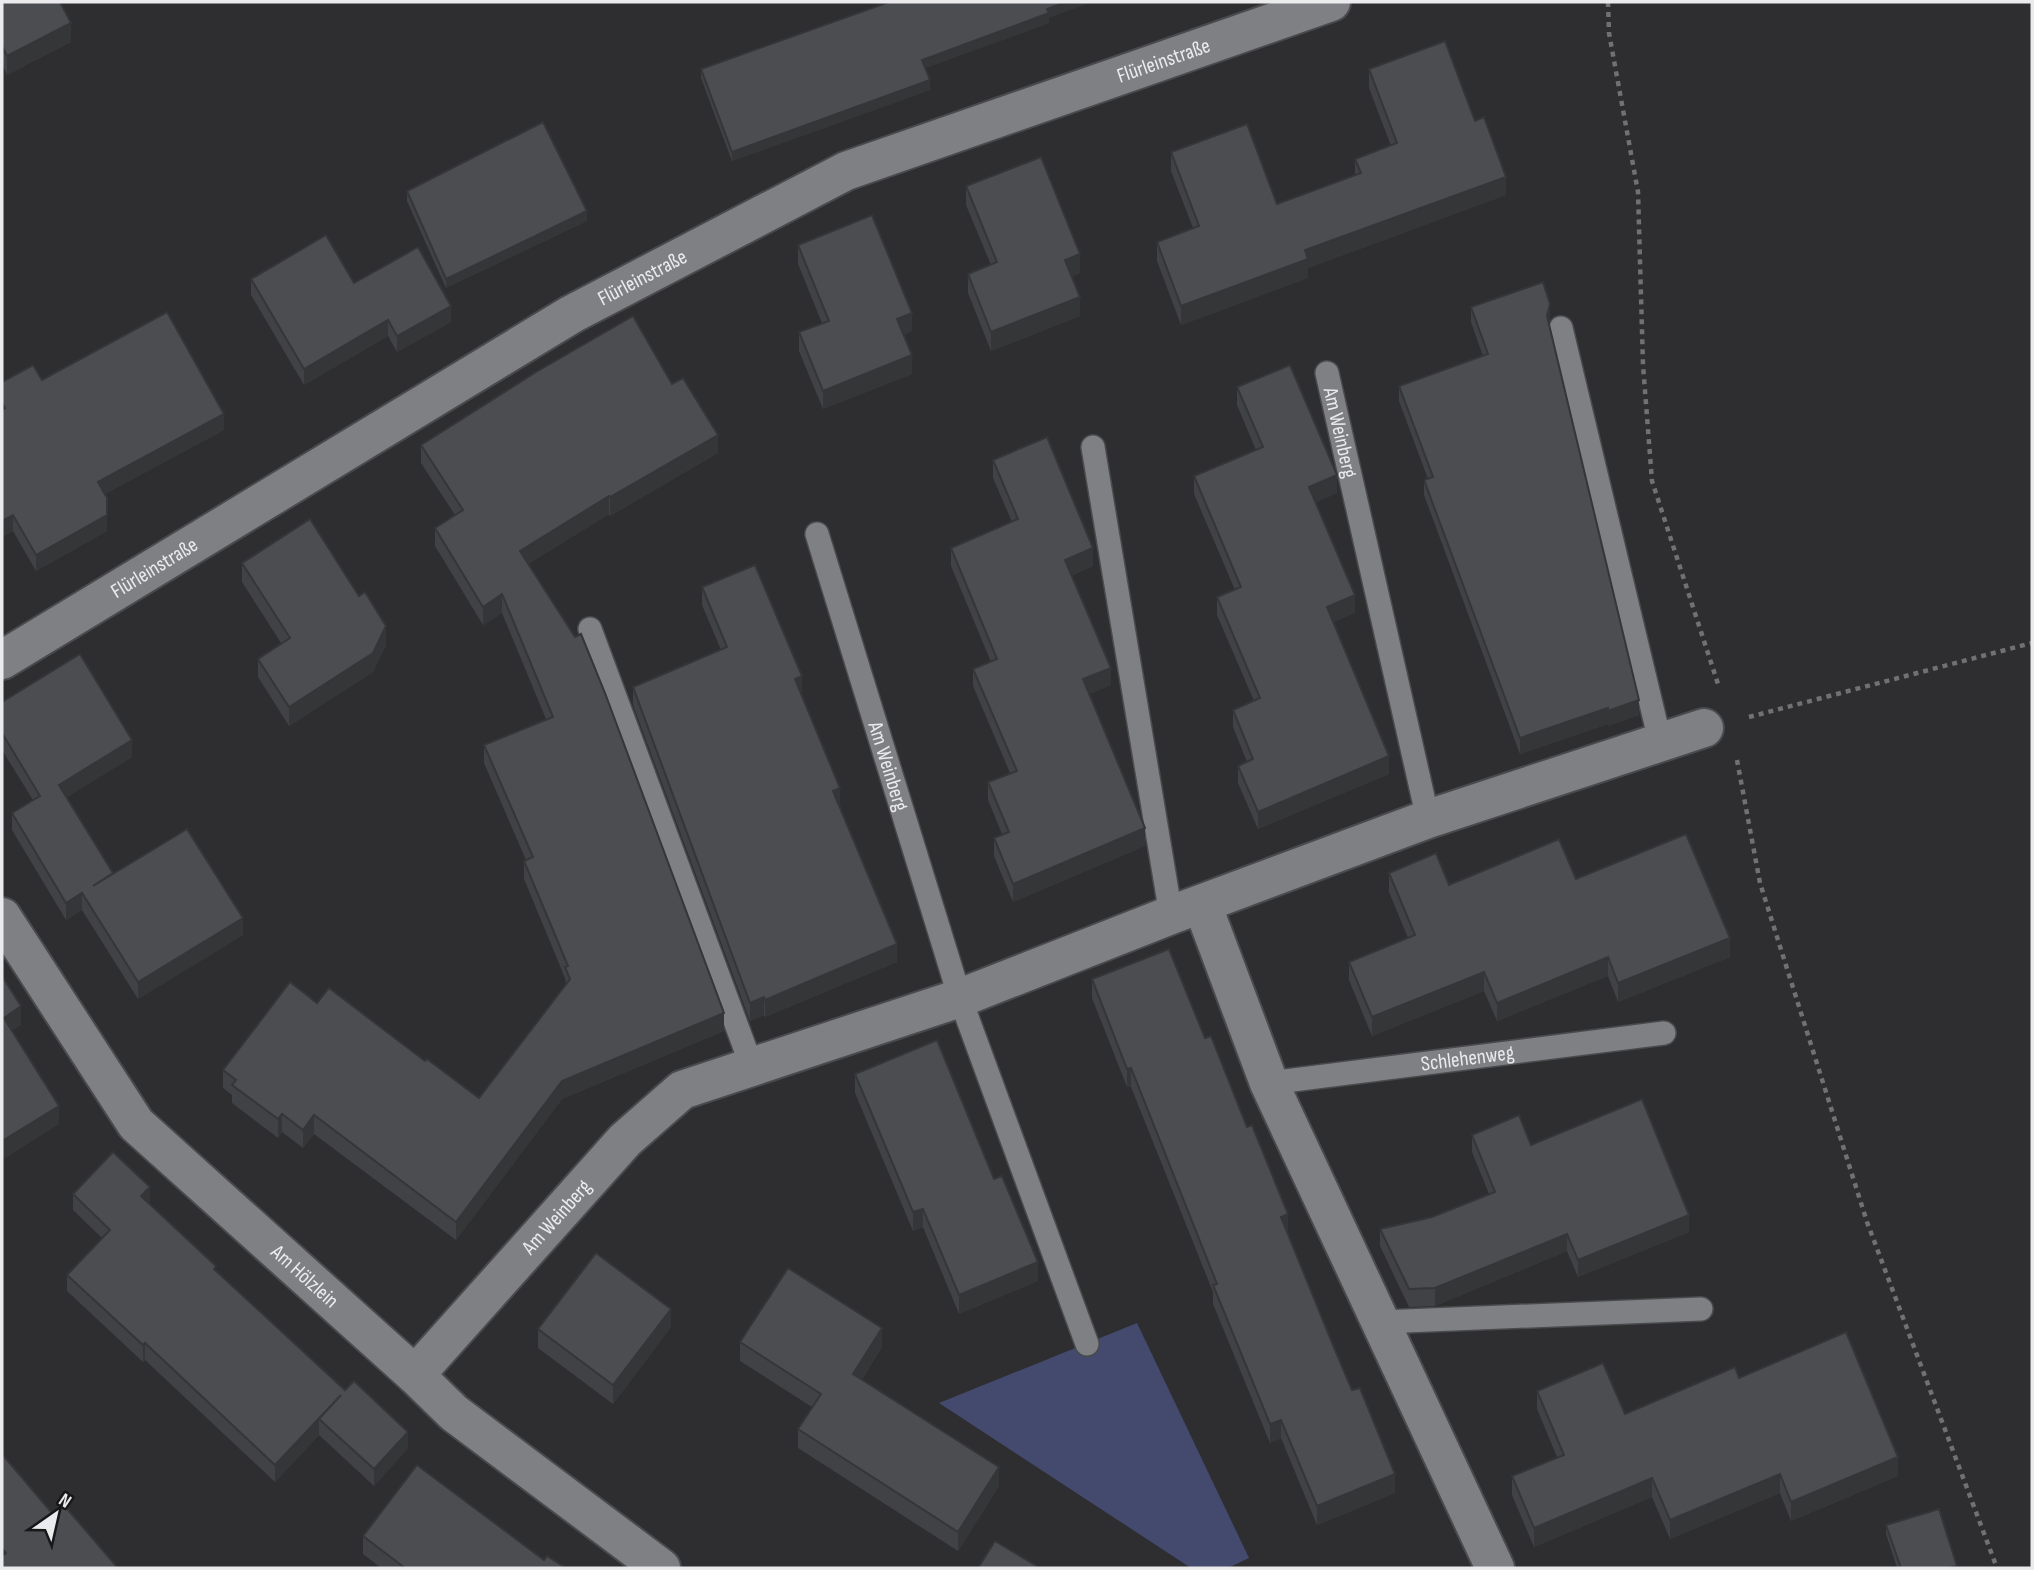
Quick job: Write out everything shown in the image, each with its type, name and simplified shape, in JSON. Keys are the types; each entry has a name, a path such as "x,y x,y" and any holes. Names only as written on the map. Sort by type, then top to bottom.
{"street":[{"name":"Flürleinstraße","path":"2,660 572,314 846,171 1331,2"},
{"name":"Am Weinberg","path":"415,1375 625,1140 682,1090 960,998 1428,819 1660,741 1717,725"},
{"path":"1186,910 1495,1568"},
{"name":"Am Hölzlein","path":"4,928 136,1125 454,1413 661,1568"}],"lane":[{"path":"1561,328 1660,741"},
{"name":"Am Weinberg","path":"1327,373 1428,819"},
{"path":"1093,447 1186,910"},
{"name":"Am Weinberg","path":"817,534 960,998 1087,1344"},
{"path":"590,629 752,1067"},
{"name":"Schlehenweg","path":"1269,1083 1664,1033"},
{"path":"1381,1322 1701,1309"}],"path":[{"path":"1608,2 1609,33 1638,192 1643,365 1652,481 1760,883 1863,1209 1997,1568"},
{"path":"1717,725 2032,643"}],"shaded area":[{"path":"1137,1323 1249,1558 1228,1568 1191,1568 939,1403"}],"building":[{"path":"2,2 60,2 71,23 7,56 2,46"},
{"path":"889,2 1066,2 1047,9 1049,13 922,60 930,80 732,152 701,69"},
{"path":"1445,41 1475,121 1484,117 1506,177 1305,250 1308,259 1181,306 1157,242 1199,226 1171,152 1247,124 1277,204 1361,173 1355,159 1397,143 1369,69"},
{"path":"543,122 587,211 446,279 407,191"},
{"path":"1041,157 1080,254 1065,260 1080,297 991,332 968,274 997,262 966,186"},
{"path":"872,215 912,313 897,319 912,355 823,391 799,332 829,321 798,245"},
{"path":"326,235 354,283 418,247 451,306 397,336 388,320 304,369 251,279"},
{"path":"1543,282 1550,304 1547,316 1639,700 1520,738 1424,480 1433,477 1399,386 1488,354 1471,307"},
{"path":"167,312 224,414 98,482 107,498 107,515 36,555 13,515 2,521 2,410 5,408 2,403 2,382 33,365 42,380"},
{"path":"633,316 672,384 683,378 718,435 609,496 520,551 575,637 581,634 724,1013 562,1081 456,1222 314,1115 303,1130 282,1114 278,1119 232,1085 236,1080 223,1070 290,982 317,1003 329,988 479,1098 570,979 565,967 568,966 524,861 533,857 484,745 553,717 502,594 483,607 435,528 463,510 421,445 536,372"},
{"path":"1290,365 1337,475 1309,487 1355,595 1327,607 1389,756 1258,812 1238,766 1253,759 1233,710 1260,698 1217,597 1241,587 1194,476 1263,447 1237,387"},
{"path":"1047,437 1093,548 1065,560 1111,668 1083,679 1145,828 1013,884 994,838 1009,832 988,782 1017,771 973,669 997,659 951,548 1018,519 993,460"},
{"path":"310,519 359,596 365,592 386,626 373,653 289,707 258,659 290,638 242,563"},
{"path":"755,565 802,676 795,679 840,788 833,791 897,944 765,1000 764,997 750,1003 633,687 727,647 702,587"},
{"path":"80,654 132,740 59,785 113,873 93,886 187,829 243,918 138,982 82,893 66,903 12,813 40,796 2,733 2,702"},
{"path":"1686,834 1730,938 1618,983 1608,957 1497,1003 1484,972 1372,1017 1349,962 1415,935 1389,873 1436,853 1449,885 1559,839 1576,879"},
{"path":"1169,949 1205,1038 1211,1036 1247,1127 1252,1125 1288,1214 1281,1217 1333,1345 1352,1390 1360,1388 1395,1474 1317,1506 1281,1420 1270,1424 1213,1285 1217,1284 1131,1068 1127,1069 1092,979"},
{"path":"2,976 21,1006 4,1018 59,1106 2,1141"},
{"path":"937,1040 994,1179 1002,1176 1038,1262 959,1295 923,1209 913,1212 855,1074"},
{"path":"1642,1099 1689,1215 1578,1260 1567,1234 1435,1288 1409,1289 1380,1229 1432,1217 1495,1192 1472,1135 1519,1115 1531,1145"},
{"path":"113,1152 150,1187 141,1196 216,1266 214,1269 345,1390 354,1381 408,1432 374,1469 319,1419 341,1395 275,1465 145,1343 143,1345 67,1275 110,1230 73,1194"},
{"path":"596,1253 671,1309 613,1385 538,1329"},
{"path":"788,1268 882,1328 853,1374 999,1467 958,1532 798,1429 821,1394 740,1342"},
{"path":"1846,1332 1898,1457 1791,1502 1780,1474 1670,1520 1652,1478 1534,1528 1512,1476 1564,1455 1537,1391 1603,1363 1625,1414 1735,1367 1739,1378"},
{"path":"2,1454 52,1513 63,1504 118,1568 2,1568 2,1556 6,1553 2,1548"},
{"path":"417,1465 544,1560 547,1556 566,1568 405,1568 363,1536"},
{"path":"1939,1509 1957,1566 1901,1568 1886,1525"},
{"path":"995,1541 1040,1568 978,1568"}]}
